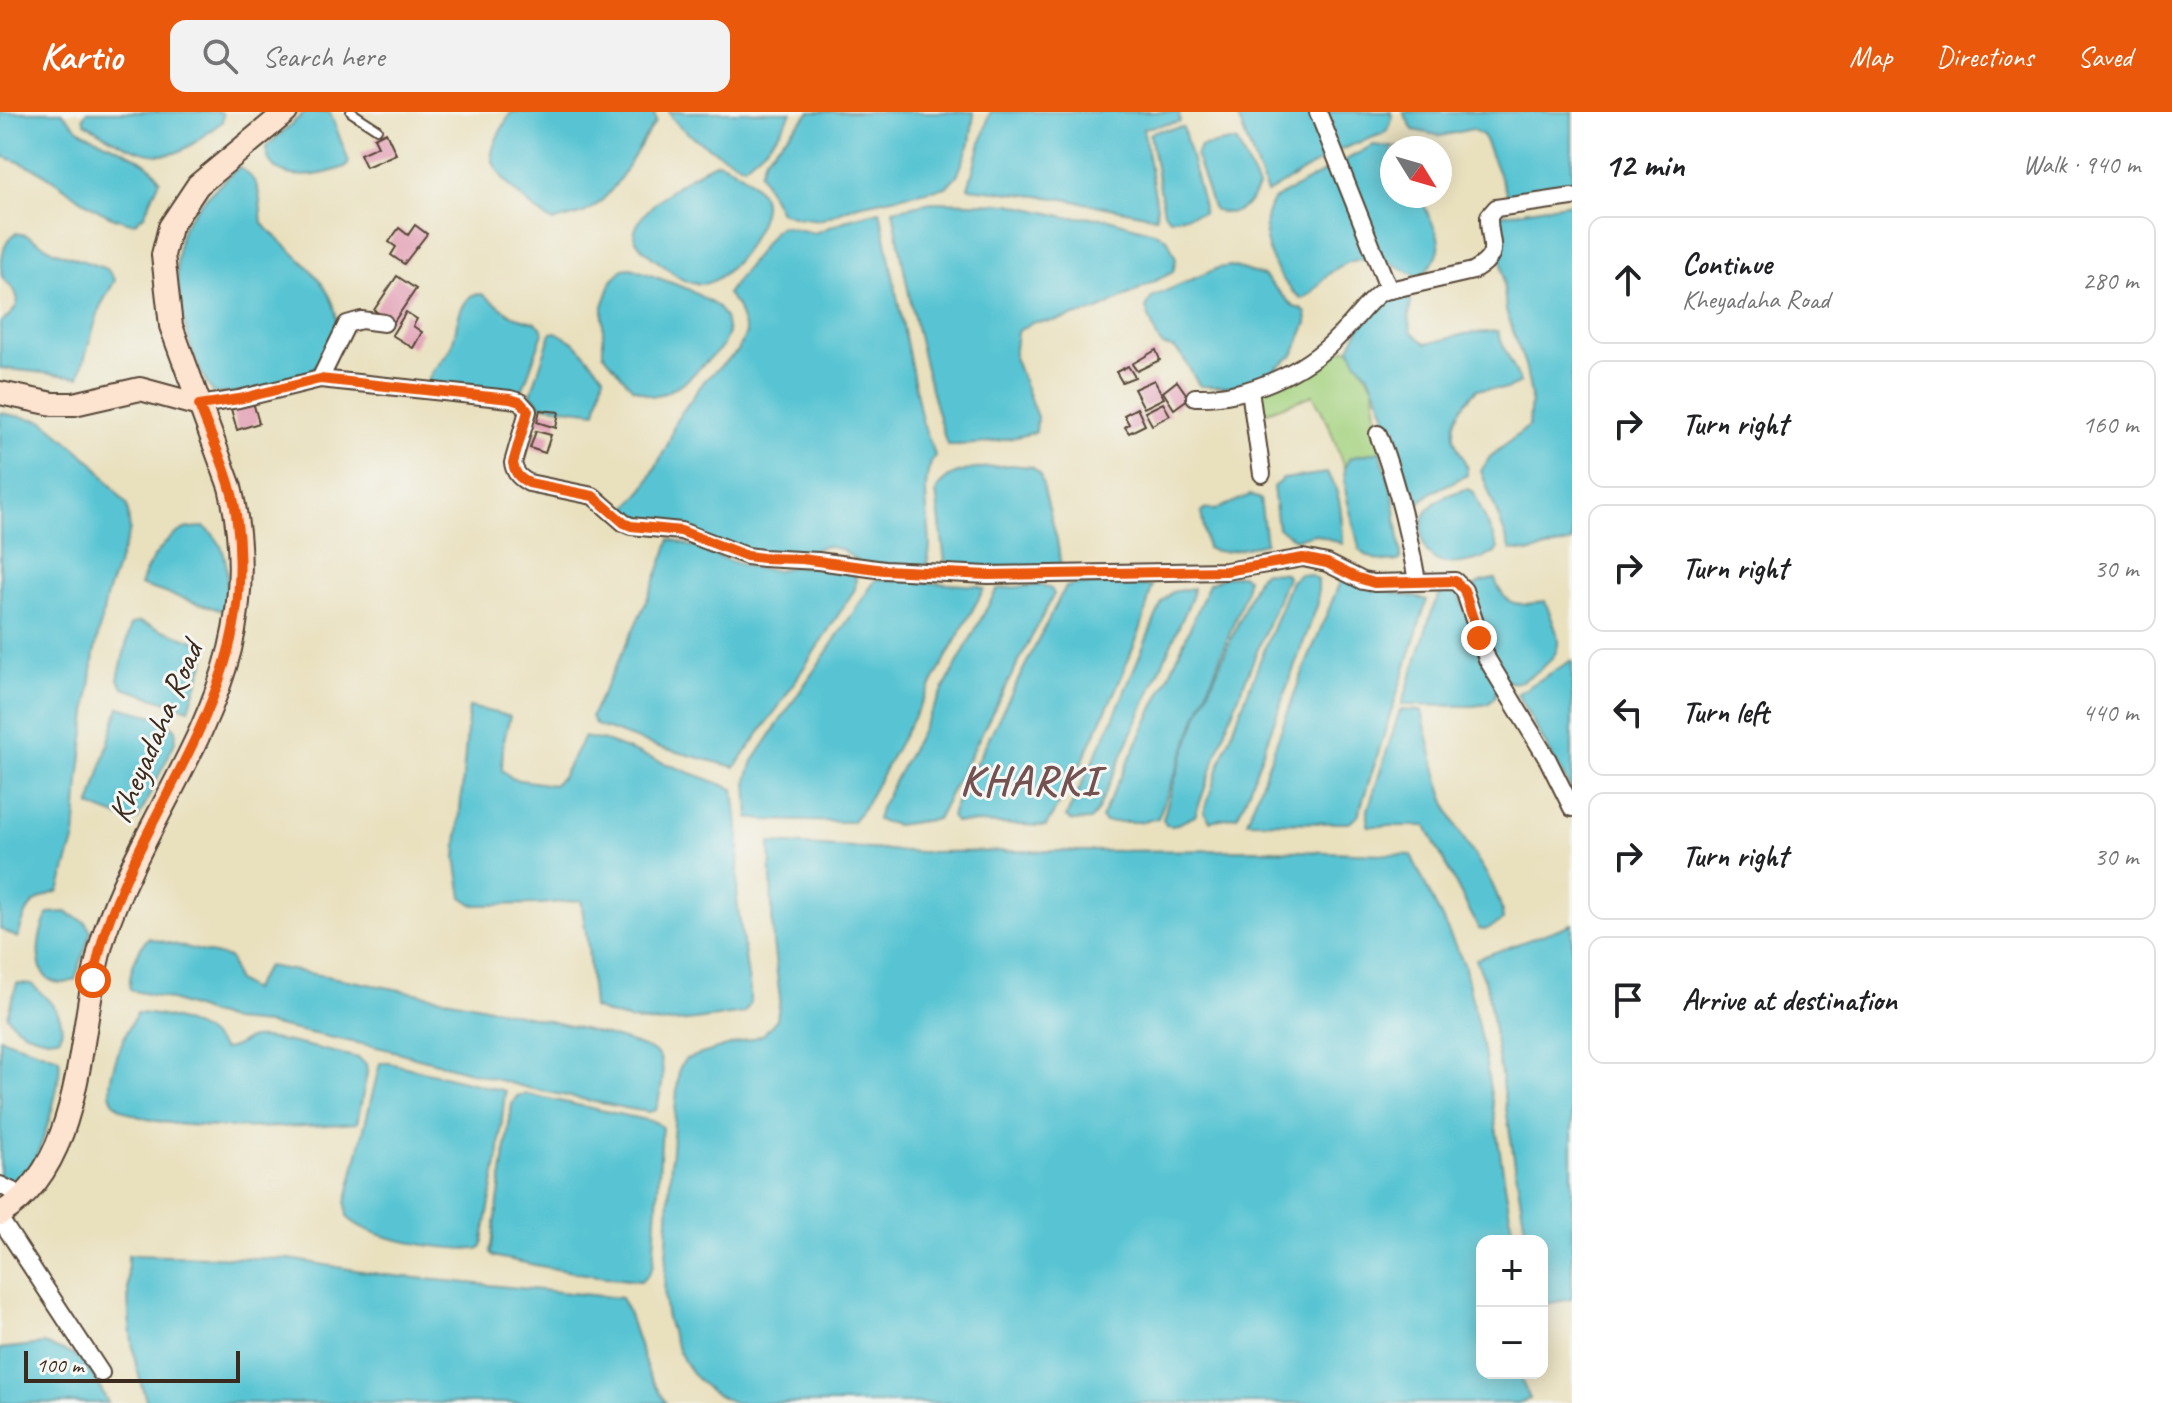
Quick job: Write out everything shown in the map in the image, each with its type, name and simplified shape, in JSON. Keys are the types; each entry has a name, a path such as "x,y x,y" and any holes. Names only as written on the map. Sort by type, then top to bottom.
{"main road":[{"name":"Kheyadaha Road","path":"0,1216 25,1197 48,1162 67,1119 83,1027 105,933 158,813 217,692 230,649 239,600 240,556 230,487 171,326 163,255 170,227 198,185 286,112"},
{"path":"0,393 53,404 74,404 140,389 199,405"}],"street":[{"path":"1318,112 1389,290"},
{"path":"1195,397 1213,398 1250,390 1286,374 1326,348 1372,299 1389,290 1473,271 1483,265 1493,251 1489,216 1496,208 1572,197"},
{"path":"320,379 347,324 361,320 384,323"},
{"path":"199,405 239,399 320,379 520,402 528,411 513,463 521,478 529,483 593,496 631,526 681,531 747,556 884,570 988,575 1226,571 1303,558 1327,563 1374,583 1455,581 1462,585 1487,659 1548,760 1572,808"},
{"path":"1250,390 1262,474"},
{"path":"1378,434 1405,516 1417,581"},
{"path":"0,1185 25,1197"},
{"path":"0,1216 101,1373"}],"lane":[{"path":"351,112 377,129"}],"green space":[{"path":"1350,348 1374,387 1376,421 1383,428 1380,451 1350,458 1344,468 1328,423 1313,395 1253,417 1250,390 1322,354"}],"water":[{"path":"0,112 62,112 80,130 146,164 160,180 144,215 134,223 107,215 35,169 0,155"},
{"path":"87,112 223,114 222,122 191,145 180,151 156,155 130,148 85,123 83,117"},
{"path":"305,112 330,112 349,162 347,166 298,176 276,168 269,160 266,147"},
{"path":"511,112 654,112 656,122 605,197 583,213 553,222 515,191 493,161 495,142"},
{"path":"669,112 791,112 777,135 744,166 691,135"},
{"path":"810,112 974,114 970,143 958,174 946,187 858,205 820,220 780,212 760,173 765,158"},
{"path":"990,112 1179,112 1180,122 1143,128 1157,207 1156,217 1064,199 968,188"},
{"path":"1236,112 1391,112 1392,119 1382,134 1339,150 1267,193"},
{"path":"1403,112 1572,112 1572,191 1509,199 1483,135 1472,129 1441,136 1413,130"},
{"path":"1183,127 1204,207 1203,213 1170,219 1164,212 1150,134"},
{"path":"1237,142 1258,187 1246,206 1229,213 1214,210 1196,156 1200,147"},
{"path":"1373,145 1380,146 1380,208 1426,208 1438,238 1437,256 1419,278 1386,261 1353,261 1330,273 1301,299 1275,266 1266,240 1268,213 1273,200"},
{"path":"717,162 739,173 760,192 764,206 762,216 751,241 733,265 712,281 691,283 651,256 634,236 644,214 655,203"},
{"path":"239,167 256,184 262,223 326,289 334,305 336,321 331,343 309,375 250,391 214,393 204,378 187,335 181,309 177,259 180,238 187,221"},
{"path":"932,202 1010,204 1066,217 1105,218 1157,233 1168,240 1176,259 1173,272 1098,310 1054,321 1032,322 1017,332 1014,357 1037,417 1036,432 992,442 947,445 916,329 893,210"},
{"path":"1572,203 1572,542 1531,552 1511,550 1481,471 1490,457 1529,426 1531,395 1525,365 1506,311 1498,215"},
{"path":"880,211 922,421 935,455 926,484 930,543 925,567 860,563 841,549 824,546 801,554 761,554 631,522 623,513 645,487 669,442 675,422 705,380 738,351 746,333 737,306 727,294 774,231 781,226 815,233"},
{"path":"16,233 26,235 54,251 107,269 115,280 100,307 79,377 0,368 0,322 11,313 17,301 14,290 2,277 2,258 8,241"},
{"path":"1231,266 1264,276 1294,307 1306,313 1307,323 1293,355 1264,377 1229,387 1200,386 1181,355 1163,346 1157,338 1146,308 1152,297 1218,268"},
{"path":"631,268 688,289 718,307 725,318 728,333 722,347 686,381 665,393 652,396 632,388 603,353 603,306 612,281 623,269"},
{"path":"482,294 513,316 541,327 543,333 518,396 427,384 451,347 462,307 472,295"},
{"path":"1397,295 1407,295 1411,301 1411,331 1426,344 1465,334 1498,331 1520,383 1507,389 1477,389 1468,399 1457,416 1454,430 1467,475 1432,492 1418,504 1409,504 1403,495 1383,428 1385,412 1370,377 1350,348 1374,308"},
{"path":"556,332 575,343 604,375 596,412 540,405 531,394 551,333"},
{"path":"0,413 44,421 94,464 127,505 130,531 107,594 94,654 75,837 59,891 41,898 30,907 18,938 0,929"},
{"path":"1380,451 1393,495 1401,554 1400,560 1390,562 1360,551 1346,494 1344,468 1350,458"},
{"path":"1010,465 1032,467 1040,474 1061,566 1049,570 954,566 945,562 936,492 941,484 957,473"},
{"path":"1327,473 1336,488 1343,544 1315,534 1295,539 1278,528 1273,487 1283,479"},
{"path":"1467,489 1473,491 1498,548 1495,553 1471,561 1438,561 1426,550 1423,542 1425,516 1442,498"},
{"path":"1250,495 1260,499 1266,543 1228,551 1207,548 1201,512 1215,510"},
{"path":"204,527 220,544 224,554 227,576 223,611 140,585 163,545 185,529"},
{"path":"670,539 757,568 810,567 856,576 855,589 735,767 658,747 596,725 591,717 644,607"},
{"path":"1263,572 1285,573 1287,577 1228,723 1195,816 1173,826 1166,825 1163,819 1194,728 1257,579"},
{"path":"1344,572 1384,590 1427,600 1358,816 1349,823 1247,822 1300,679"},
{"path":"1300,574 1311,575 1318,580 1318,603 1244,803 1237,816 1210,821 1204,812 1219,766 1291,581"},
{"path":"1241,575 1247,578 1246,591 1158,818 1143,822 1105,822 1101,818 1209,584 1225,577"},
{"path":"876,579 978,586 984,589 863,809 852,822 749,818 747,780 753,761"},
{"path":"1495,579 1503,595 1514,603 1545,601 1557,632 1557,649 1553,656 1535,673 1518,682 1506,681 1499,671 1471,589 1480,582"},
{"path":"1076,584 1152,586 1141,628 1076,775 1046,826 955,822 951,816 954,807 1060,597 1066,587"},
{"path":"1041,585 1051,589 1054,594 937,819 896,825 877,820 880,808 997,589"},
{"path":"1193,588 1192,597 1097,812 1090,820 1072,821 1066,817 1114,717 1162,602 1172,592"},
{"path":"1446,590 1458,594 1498,685 1494,698 1488,704 1473,706 1402,705 1434,605"},
{"path":"140,622 194,641 204,649 205,660 189,709 123,688 118,679 131,624"},
{"path":"1572,660 1572,791 1517,694"},
{"path":"119,707 165,719 176,730 175,742 138,819 132,822 90,806"},
{"path":"469,707 510,716 503,744 502,770 513,779 553,785 562,777 584,737 605,741 734,789 739,836 737,901 750,991 750,1004 744,1013 686,1021 650,1022 593,1008 581,900 474,905 462,897 456,858"},
{"path":"1400,710 1422,711 1435,766 1453,820 1496,893 1503,920 1485,930 1479,929 1426,826 1368,826 1368,810"},
{"path":"770,843 920,852 1269,850 1411,855 1464,964 1485,1057 1513,1235 1476,1235 1476,1379 1521,1379 1530,1399 1518,1403 736,1403 710,1391 684,1361 672,1336 665,1302 670,1177 679,1069 685,1059 763,1035 777,1019 780,998 773,942"},
{"path":"66,912 85,922 91,931 75,980 61,983 50,980 43,973 39,950 40,936 49,913"},
{"path":"1572,924 1572,1299 1548,1303 1548,1235 1526,1235 1487,987 1476,959"},
{"path":"148,938 230,958 236,980 252,990 267,966 541,1019 640,1046 659,1056 661,1062 662,1083 656,1110 648,1112 528,1088 386,1049 267,1024 232,1021 165,998 130,990 134,962"},
{"path":"17,983 31,984 54,1007 61,1021 60,1037 39,1037 24,1031 7,1016"},
{"path":"137,1013 185,1022 207,1033 223,1049 248,1039 261,1038 358,1058 366,1064 367,1073 357,1123 226,1127 153,1120 127,1112 112,1099 111,1080 122,1042"},
{"path":"0,1038 59,1058 54,1100 33,1164 27,1173 10,1181 0,1178"},
{"path":"380,1063 505,1091 498,1158 482,1246 478,1249 447,1248 391,1238 359,1226 347,1217 346,1203"},
{"path":"526,1094 655,1122 662,1127 653,1265 641,1281 567,1271 493,1256 491,1252 512,1104 517,1096"},
{"path":"128,1255 289,1259 385,1275 621,1298 649,1375 666,1403 147,1403 130,1330"},
{"path":"44,1344 74,1355 90,1368 108,1403 0,1403 0,1349"}],"building":[{"path":"386,132 396,154 366,167 360,154 378,146 374,138"},
{"path":"415,225 427,234 404,264 391,255 396,247 389,242 399,228 408,235"},
{"path":"397,276 416,289 393,323 374,310"},
{"path":"406,312 417,319 413,326 422,332 413,348 392,335"},
{"path":"1156,350 1160,360 1137,371 1132,364"},
{"path":"1128,366 1135,377 1122,382 1116,372"},
{"path":"1154,380 1164,398 1144,408 1134,389"},
{"path":"1177,381 1189,398 1174,409 1163,392"},
{"path":"253,402 259,423 237,430 231,409"},
{"path":"1163,403 1170,415 1152,425 1145,412"},
{"path":"1137,408 1145,425 1129,433 1125,427 1129,424 1124,415"},
{"path":"540,410 559,412 556,428 537,422"},
{"path":"536,431 551,435 545,453 530,448"}],"district":[{"name":"KHARKI","path":"1030,780"}],"route":[{"path":"93,980 105,933 126,882 217,692 230,649 239,600 240,556 236,512 230,487 199,405 239,399 320,379 510,399 520,402 528,411 514,453 515,471 521,478 529,483 593,496 631,526 681,531 747,556 802,559 884,570 988,575 1226,571 1314,558 1374,583 1455,581 1462,585 1479,638"}]}
